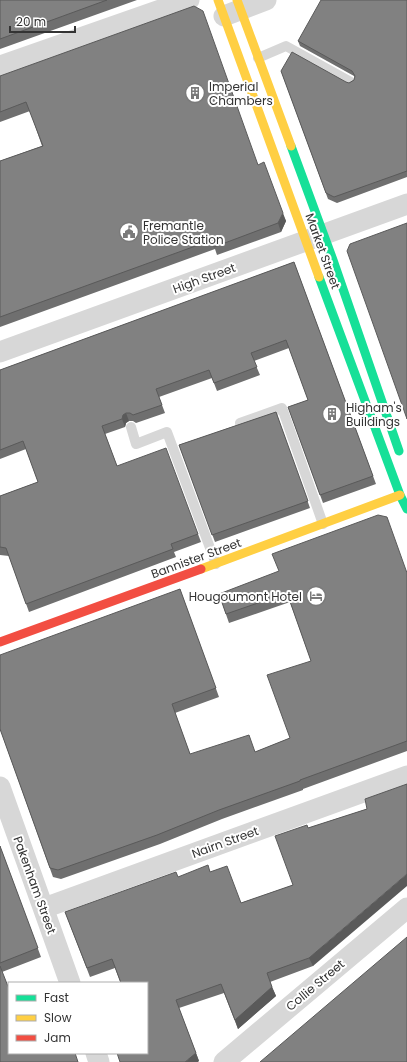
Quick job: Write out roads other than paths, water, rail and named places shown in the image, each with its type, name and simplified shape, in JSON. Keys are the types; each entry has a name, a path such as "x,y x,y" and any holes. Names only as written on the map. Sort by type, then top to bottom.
{"street":[{"path":"0,66 189,0"},
{"path":"230,7 266,0"},
{"name":"Market Street","path":"230,7 258,58 315,238 316,266 350,363 400,495 407,509"},
{"name":"Market Street","path":"230,7 315,238 402,459"},
{"name":"High Street","path":"0,352 407,204"},
{"name":"Bannister Street","path":"0,642 216,564 400,495"},
{"name":"Nairn Street","path":"44,908 407,776"},
{"name":"Pakenham Street","path":"0,787 70,982"},
{"name":"Collie Street","path":"224,1062 407,908"}],"lane":[{"path":"258,58 286,46 351,82"},
{"path":"240,423 282,408 323,524"},
{"path":"131,427 136,444 167,432 216,564"}],"place":[{"name":"Imperial Chambers","path":"195,93"},
{"name":"Fremantle Police Station","path":"129,232"},
{"name":"Higham's Buildings","path":"332,414"},
{"name":"Hougoumont Hotel","path":"316,596"}]}
